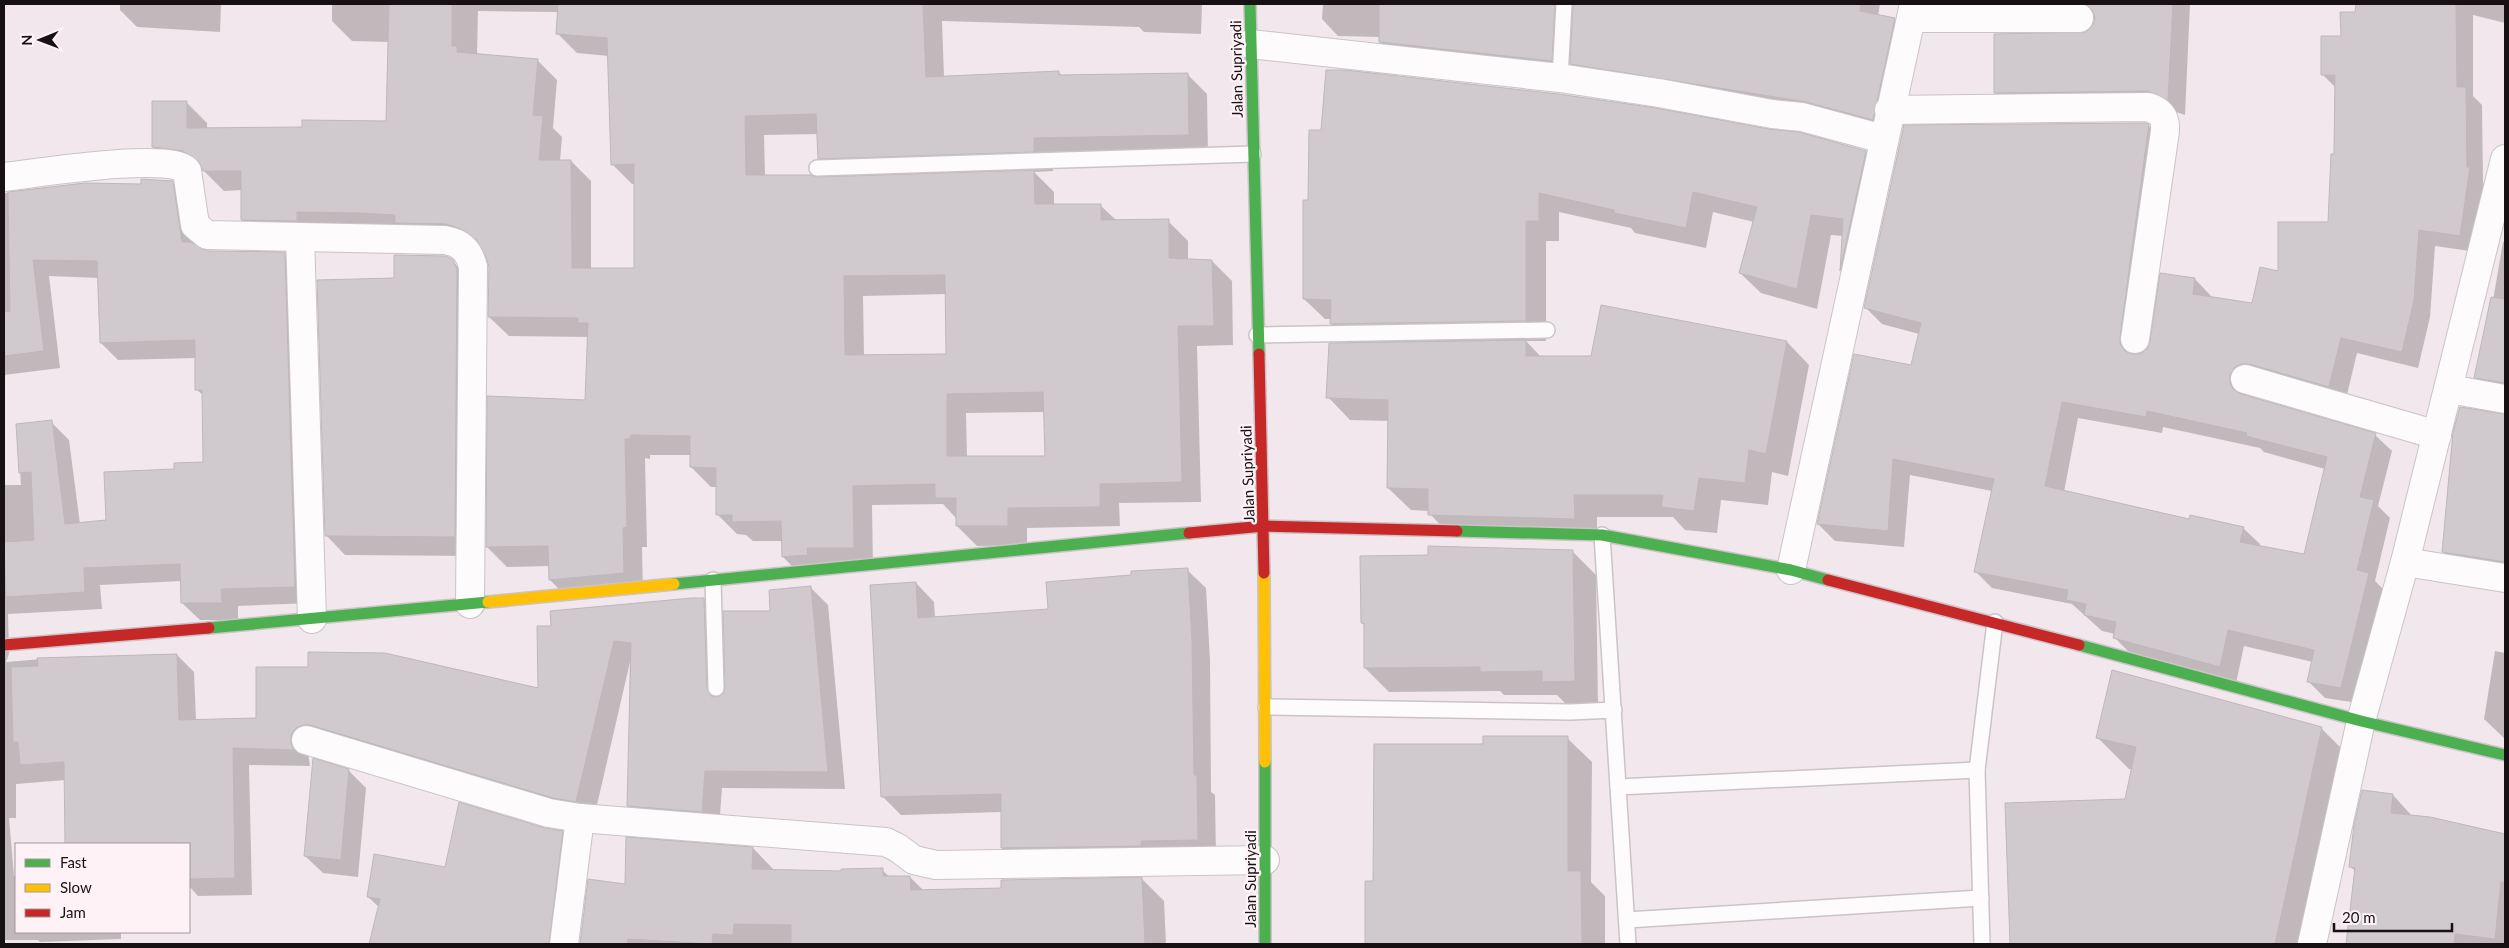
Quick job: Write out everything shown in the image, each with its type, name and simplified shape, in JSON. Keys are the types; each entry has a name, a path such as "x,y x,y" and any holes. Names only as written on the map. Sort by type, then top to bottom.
{"main road":[{"name":"Jalan Supriyadi","path":"1250,4 1257,335 1264,526 1266,707 1265,944"},
{"path":"4,645 312,619 1264,526 1602,535 1791,570 1995,622 2361,721 2505,755"}],"street":[{"path":"1791,570 1889,110 1913,11 2079,18"},
{"path":"1250,44 1560,78 1659,92 1772,114 1802,117 1883,139"},
{"path":"1889,110 2148,107 2162,114 2166,121 2165,131 2135,340"},
{"path":"2312,944 2361,721 2406,562 2449,388 2499,215 2505,159"},
{"path":"4,177 109,164 173,163 184,166 187,171 195,225 207,236 445,240 456,242 465,248 470,256 473,267 470,604"},
{"path":"300,237 312,619"},
{"path":"2245,379 2436,436"},
{"path":"2449,388 2505,398"},
{"path":"2406,562 2505,578"},
{"path":"306,740 549,813 580,818 886,842 914,860 936,865 1265,860"},
{"path":"564,944 580,818"}],"lane":[{"path":"1560,78 1564,4"},
{"path":"817,168 1253,154"},
{"path":"1257,335 1547,330"},
{"path":"1602,535 1628,944"},
{"path":"713,580 716,688"},
{"path":"1982,944 1977,770 1995,622"},
{"path":"1266,707 1614,710"},
{"path":"1618,788 1977,770"},
{"path":"1627,920 1981,898"}],"building":[{"path":"389,4 452,4 452,46 457,46 457,52 538,59 533,115 543,116 539,160 571,160 572,268 634,268 634,164 611,165 607,38 556,34 558,4 923,4 926,77 1059,71 1059,75 1188,73 1189,135 1034,138 1034,152 818,159 816,114 745,116 746,175 811,175 817,177 1034,170 1035,204 1101,204 1101,220 1169,219 1169,258 1212,260 1214,326 1178,326 1182,482 1100,484 1100,507 1008,508 1008,526 956,526 956,498 935,498 935,484 853,486 854,548 807,548 808,555 782,557 781,521 732,522 732,515 716,515 716,468 690,467 690,436 631,435 630,439 625,439 627,527 623,528 624,573 549,580 548,546 486,547 487,396 585,400 588,323 578,323 578,318 488,317 489,267 486,257 476,239 461,229 446,224 395,223 395,215 358,213 297,212 297,221 241,220 241,171 203,171 199,162 183,151 152,147 152,101 187,101 187,128 302,127 302,120 386,121","holes":["945,275 946,354 845,355 844,276","1043,392 1045,456 947,456 947,394"]},
{"path":"1379,4 1555,4 1552,61 1379,42"},
{"path":"1573,4 1861,4 1860,11 1895,18 1873,120 1806,102 1570,64"},
{"path":"2084,4 2173,4 2168,100 2148,91 1994,93 1994,34 2086,32 2093,25 2095,18 2092,10"},
{"path":"2356,4 2456,4 2457,87 2466,87 2467,167 2470,167 2460,236 2419,230 2414,300 2402,352 2341,338 2329,387 2249,364 2241,364 2235,367 2230,375 2230,383 2233,389 2241,394 2376,433 2360,497 2374,500 2357,570 2369,573 2341,688 2307,682 2314,650 2228,630 2220,667 2113,638 2116,622 2084,615 2086,604 2066,600 2068,590 1974,572 1994,479 1893,459 1888,531 1817,524 1854,354 1911,365 1921,323 1864,308 1904,125 2149,124 2120,337 2120,344 2125,351 2132,354 2140,354 2147,349 2150,341 2160,273 2195,278 2193,294 2252,303 2260,267 2278,271 2278,222 2328,222 2331,154 2334,154 2335,75 2321,75 2321,36 2341,36 2340,12 2355,12","holes":["2062,402 2146,417 2147,411 2247,433 2246,436 2327,457 2304,554 2240,542 2244,527 2190,515 2189,519 2045,486"]},
{"path":"1326,70 1345,70 1558,94 1656,108 1769,129 1799,132 1866,151 1840,271 1843,219 1811,215 1797,289 1739,273 1757,207 1693,192 1686,228 1614,213 1614,210 1539,193 1539,221 1526,221 1526,321 1330,324 1331,300 1303,299 1303,200 1308,200 1309,130 1321,130"},
{"path":"141,179 173,181 182,242 191,242 207,251 285,252 295,587 221,589 222,603 181,603 180,564 84,568 85,592 6,597 4,542 34,540 31,472 19,473 16,424 52,420 65,524 106,520 104,472 174,469 174,463 203,462 202,390 195,390 195,340 100,343 97,261 33,260 44,351 4,356 4,312 10,311 8,192 85,183 141,184"},
{"path":"394,255 446,256 453,260 457,269 455,537 325,536 317,280 394,278"},
{"path":"2491,297 2505,299 2505,383 2474,378"},
{"path":"1601,305 1787,341 1766,454 1749,450 1745,483 1699,478 1694,511 1661,507 1663,495 1574,495 1575,519 1428,515 1428,489 1387,488 1388,400 1326,398 1329,343 1526,340 1526,356 1591,356"},
{"path":"2460,407 2505,414 2505,562 2442,552 2453,432"},
{"path":"1428,546 1573,550 1575,681 1542,682 1542,671 1480,672 1480,667 1364,668 1364,623 1361,623 1360,556 1428,555"},
{"path":"1188,568 1192,641 1194,775 1197,775 1198,840 1141,841 1141,846 1001,848 1001,794 881,797 870,585 916,582 918,618 1048,609 1046,582 1131,575 1131,571"},
{"path":"811,586 828,772 705,771 702,812 627,806 631,643 614,641 576,802 553,798 310,725 303,725 296,728 291,735 291,743 294,750 233,748 235,878 190,879 190,843 65,843 64,762 20,765 18,742 13,742 11,667 38,666 37,658 177,654 179,720 256,718 256,667 308,667 308,652 385,653 538,688 537,626 551,626 550,611 692,598 704,598 707,688 711,696 717,697 724,693 725,688 723,611 770,611 769,590"},
{"path":"2112,670 2322,727 2275,944 2010,944 2005,803 2125,799 2136,747 2096,738"},
{"path":"1483,736 1568,736 1568,871 1581,871 1582,944 1365,944 1365,881 1373,881 1374,744 1483,744"},
{"path":"313,758 349,769 341,860 304,856"},
{"path":"2362,790 2393,794 2391,813 2430,817 2505,834 2505,883 2501,882 2495,939 2455,934 2454,944 2346,944 2355,868 2349,867 2354,825"},
{"path":"459,802 545,828 563,831 549,944 369,944 380,899 367,897 374,854 445,867"},
{"path":"626,837 753,847 752,869 841,871 841,869 883,868 883,876 910,876 911,890 1001,888 1001,880 1142,877 1145,944 791,944 791,925 734,924 733,935 713,934 712,944 628,939 627,944 580,944 588,879 625,884"}],"traffic: fast":[{"path":"1250,4 1259,354"},
{"path":"1457,531 1602,535 1791,570 1828,580"},
{"path":"674,584 1189,533"},
{"path":"209,628 488,602"},
{"path":"2079,645 2361,721 2505,755"},
{"path":"1265,762 1265,944"}],"traffic: slow":[{"path":"1264,573 1265,762"},
{"path":"488,602 674,584"}],"traffic: jam":[{"path":"1259,354 1264,573"},
{"path":"1189,533 1264,526 1457,531"},
{"path":"1828,580 2079,645"},
{"path":"4,645 209,628"}]}
